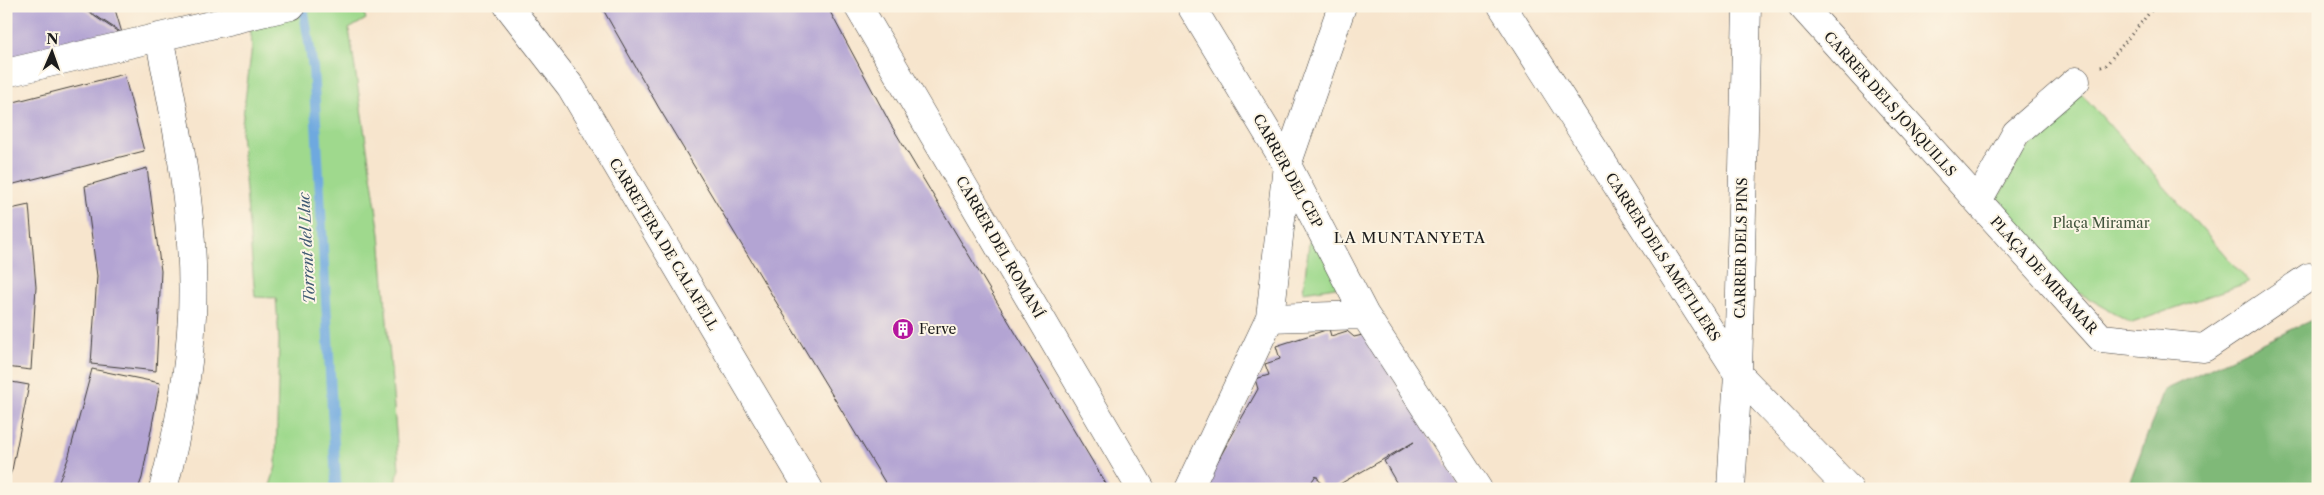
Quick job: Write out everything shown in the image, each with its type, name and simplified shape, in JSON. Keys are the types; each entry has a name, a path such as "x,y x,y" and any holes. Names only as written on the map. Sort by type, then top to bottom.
{"street":[{"path":"6,73 291,6"},
{"name":"CARRETERA DE CALAFELL","path":"508,6 571,87 809,489"},
{"name":"CARRER DEL ROMANÍ","path":"858,6 1141,489"},
{"name":"CARRER DEL CEP","path":"1191,6 1287,165 1365,315 1478,489"},
{"path":"1189,489 1270,318 1287,165 1342,6"},
{"name":"CARRER DELS AMETLLERS","path":"1502,6 1738,374 1849,489"},
{"name":"CARRER DELS PINS","path":"1731,489 1738,374 1746,6"},
{"name":"CARRER DELS JONQUILLS","path":"1802,6 1978,201"},
{"path":"159,37 177,126 192,252 192,317 184,397 162,489"},
{"path":"1978,201 2016,133 2076,81"},
{"name":"PLAÇA DE MIRAMAR","path":"1978,201 2101,338 2204,348 2309,277"},
{"path":"1270,318 1365,315"}],"path":[{"path":"2076,81 2106,65 2155,6"}],"green space":[{"path":"248,6 362,6 366,19 349,29 380,234 399,469 395,489 269,489 276,466 279,340 276,298 255,297 241,132 252,46"},
{"name":"Plaça Miramar","path":"2081,93 2249,282 2132,323 2051,277 1998,197 2025,151"},
{"path":"1310,235 1342,286 1303,292"},
{"path":"2318,317 2318,489 2127,489 2164,390"}],"building":[{"path":"6,6 79,6 120,33 6,61"},
{"path":"81,6 114,6 122,33"},
{"name":"Ferve","path":"601,6 827,6 891,125 1109,489 889,489 659,108"},
{"path":"124,74 144,151 6,186 6,104"},
{"path":"147,168 161,271 156,371 91,364 97,276 85,186"},
{"path":"29,205 36,287 31,370 6,367 6,210"},
{"path":"1329,329 1331,336 1347,331 1354,337 1367,334 1461,489 1400,489 1384,461 1414,442 1331,489 1324,489 1316,475 1307,489 1202,489 1258,389 1255,379 1269,375 1265,364 1280,359 1276,346"},
{"path":"92,369 160,383 142,478 138,489 56,489 68,459"},
{"path":"6,381 29,385 12,470 6,484"}],"waterway":[{"name":"Torrent del Lluc","path":"303,6 313,68 336,481 334,489"}],"place":[{"name":"Ferve","path":"903,329"}],"district":[{"name":"LA MUNTANYETA","path":"1410,238"}]}
